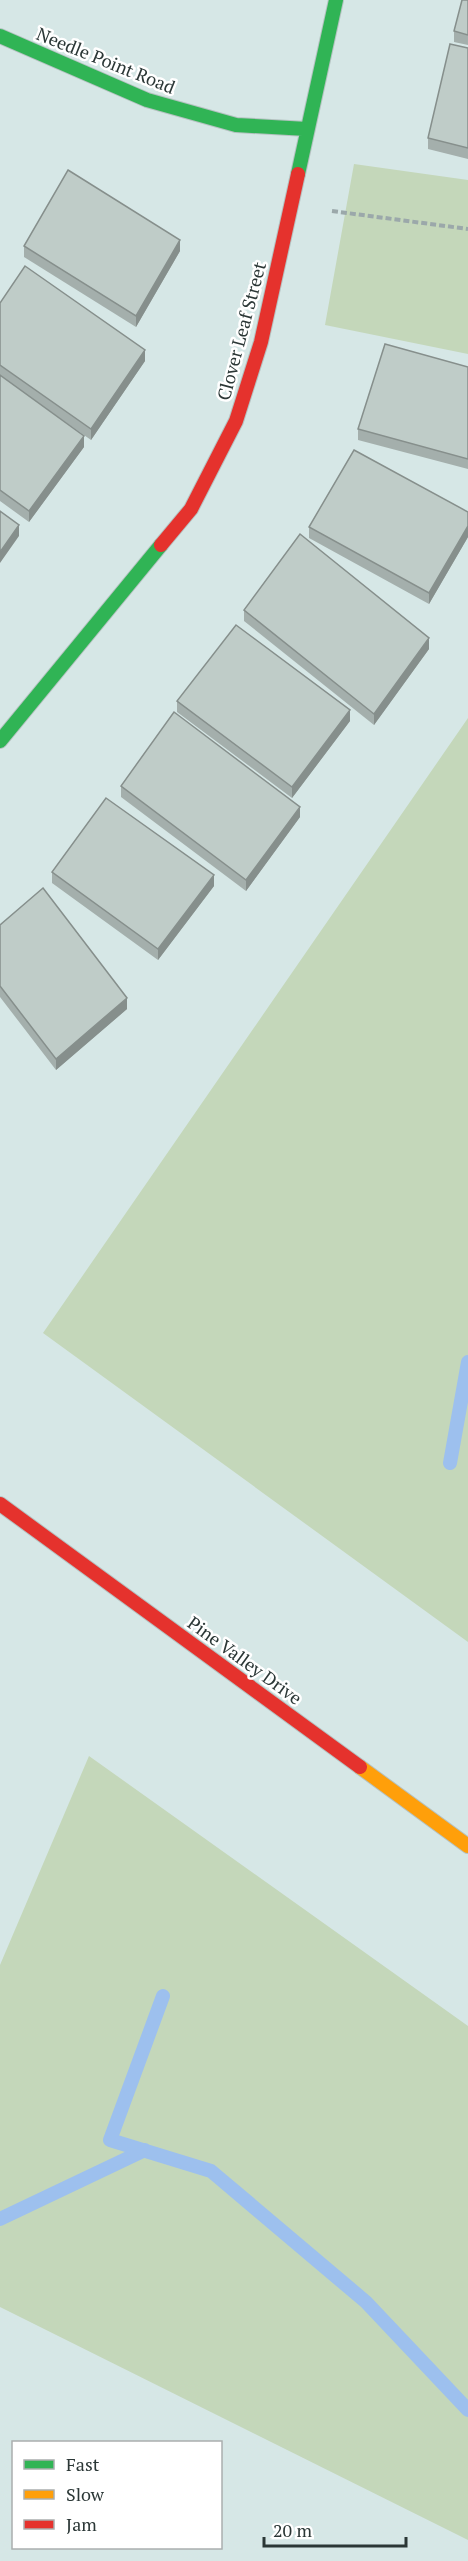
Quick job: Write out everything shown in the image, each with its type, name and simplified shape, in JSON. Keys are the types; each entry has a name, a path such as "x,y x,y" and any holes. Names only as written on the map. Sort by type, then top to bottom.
{"street":[{"name":"Clover Leaf Street","path":"0,741 191,509 236,421 261,342 336,0"},
{"name":"Needle Point Road","path":"0,36 147,100 236,125 307,129"},
{"name":"Pine Valley Drive","path":"0,1504 468,1846"}],"path":[{"path":"328,210 468,229"}],"green space":[{"path":"354,164 468,180 468,354 325,325"},
{"path":"468,718 468,1642 43,1333"},
{"path":"89,1756 468,2026 468,2540 0,2307 0,1965"}],"building":[{"path":"462,0 468,0 468,35 454,31"},
{"path":"450,44 468,48 468,148 428,138"},
{"path":"68,170 180,240 136,316 24,246"},
{"path":"25,266 145,350 91,429 0,365 0,303"},
{"path":"385,344 468,367 468,459 358,429"},
{"path":"0,375 84,436 29,511 0,490"},
{"path":"354,450 468,512 468,526 429,593 309,527"},
{"path":"0,511 19,525 0,552"},
{"path":"300,534 429,638 374,714 244,610"},
{"path":"236,625 350,710 292,787 177,701"},
{"path":"174,712 300,807 246,880 121,786"},
{"path":"106,798 214,875 158,949 52,872"},
{"path":"43,888 127,998 56,1059 0,986 0,925"}],"waterway":[{"path":"450,1463 468,1362"},
{"path":"163,1996 110,2140 211,2171 366,2302 468,2410"},
{"path":"0,2219 145,2150"}],"traffic: fast":[{"path":"298,174 336,0"},
{"path":"0,36 147,100 236,125 307,129"},
{"path":"0,741 161,545"}],"traffic: slow":[{"path":"360,1767 468,1846"}],"traffic: jam":[{"path":"161,545 191,509 236,421 261,342 298,174"},
{"path":"0,1504 360,1767"}]}
